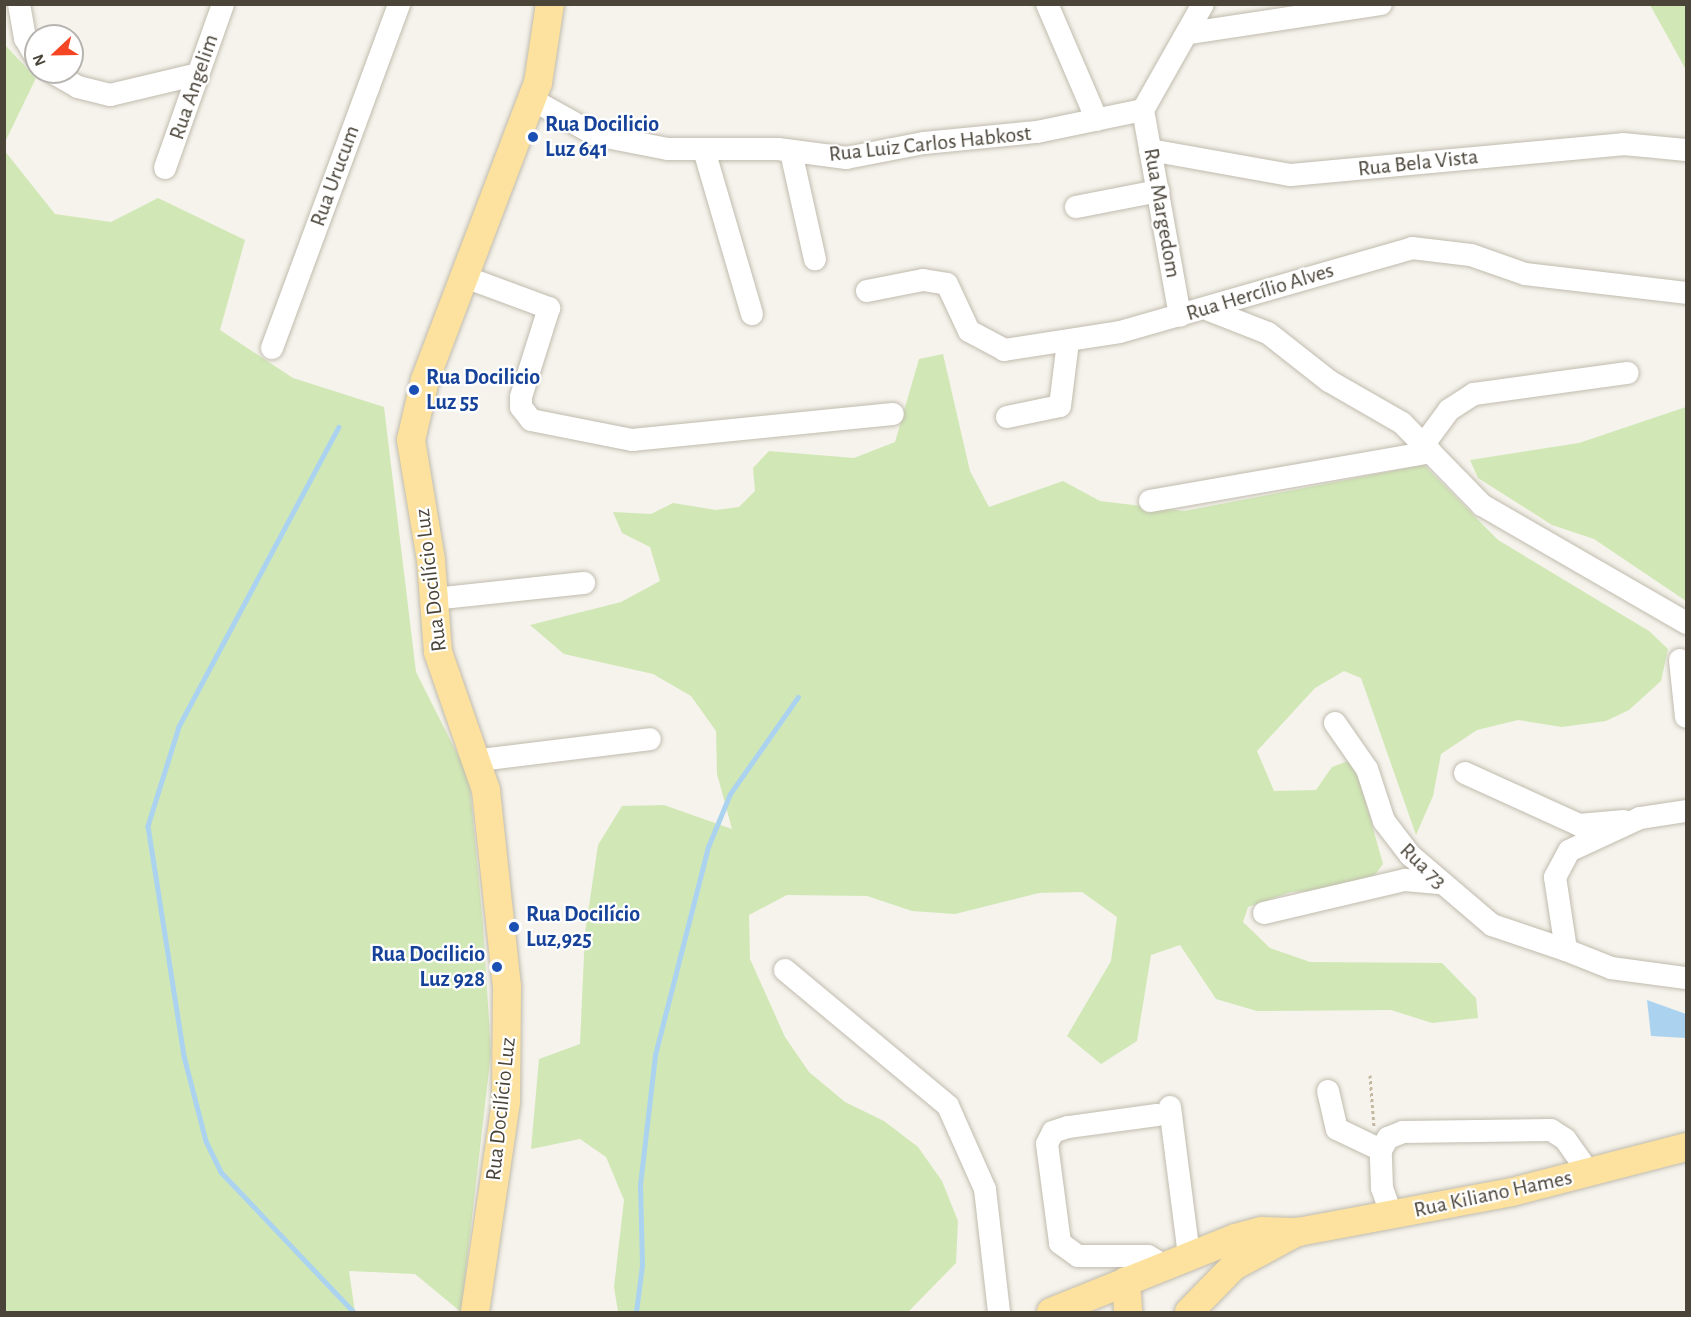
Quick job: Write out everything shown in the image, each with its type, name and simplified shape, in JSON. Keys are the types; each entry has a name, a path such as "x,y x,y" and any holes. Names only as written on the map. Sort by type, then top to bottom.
{"main road":[{"name":"Rua Docilício Luz","path":"475,1312 510,1054 507,987 480,760 438,652 434,599 412,423 533,100 550,4"},
{"name":"Rua Kiliano Hames","path":"1051,1312 1176,1260 1262,1231 1298,1232 1391,1214 1590,1174 1686,1147"},
{"name":"Rua Kiliano Hames","path":"1193,1309 1234,1266 1298,1232"},
{"path":"1176,1260 1203,1272 1193,1309"},
{"path":"1126,1281 1128,1312"}],"street":[{"path":"19,4 24,32"},
{"name":"Rua Angelim","path":"165,168 223,4"},
{"name":"Rua Urucum","path":"272,348 399,4"},
{"path":"1047,4 1097,120"},
{"path":"1143,110 1190,33 1203,4"},
{"path":"1190,33 1381,4"},
{"path":"73,84 110,94 199,74"},
{"name":"Rua Luiz Carlos Habkost","path":"533,100 620,143 704,150 791,152 846,158 1097,120 1143,110"},
{"name":"Rua Margedom","path":"1143,110 1180,316"},
{"name":"Rua Bela Vista","path":"1150,150 1292,175 1623,144 1686,150"},
{"path":"704,150 752,314"},
{"path":"791,152 815,258"},
{"path":"1076,207 1158,191"},
{"name":"Rua Hercílio Alves","path":"867,291 938,280 956,296 969,331 990,346 1015,349 1068,342 1209,310 1412,248 1471,255 1525,274 1686,293"},
{"path":"465,277 549,308 521,396 521,407 531,420 632,441 893,414"},
{"path":"1209,310 1268,333 1316,372 1383,410 1428,448 1482,505 1686,623"},
{"path":"1006,417 1060,406 1068,342"},
{"path":"1428,448 1449,410 1474,394 1629,373"},
{"path":"1150,501 1428,448"},
{"path":"434,599 584,583"},
{"path":"1680,660 1686,717"},
{"name":"Rua 73","path":"1335,723 1367,770 1394,837 1439,883 1492,925 1611,968 1686,978"},
{"path":"480,760 650,739"},
{"path":"1465,773 1578,825 1686,811"},
{"path":"1566,950 1560,938 1555,877 1561,858 1640,818"},
{"path":"1264,914 1405,880 1439,883"},
{"path":"785,970 948,1106 986,1189 999,1312"},
{"path":"1328,1091 1337,1129 1382,1147"},
{"path":"1163,1111 1176,1260 1148,1256 1078,1256 1060,1243 1047,1144 1053,1132 1068,1127 1163,1111"},
{"path":"1382,1147 1403,1132 1540,1129 1565,1139 1590,1174"},
{"path":"1382,1147 1391,1214"}],"path":[{"path":"1370,1074 1371,1117 1382,1147"}],"green space":[{"path":"1650,5 1686,5 1686,70 1669,39"},
{"path":"5,45 24,65 24,84 33,84 5,142"},
{"path":"4,150 55,214 111,222 158,198 245,240 220,330 293,378 384,407 416,672 469,777 483,925 491,1053 461,1312 415,1274 349,1271 355,1312 5,1312"},
{"path":"943,354 970,471 989,507 1063,481 1100,501 1184,511 1424,465 1498,540 1649,631 1668,649 1661,681 1629,710 1606,721 1562,727 1518,720 1477,730 1441,754 1433,796 1416,835 1361,678 1344,671 1315,688 1257,751 1274,791 1316,790 1332,767 1348,761 1359,778 1383,864 1374,876 1334,890 1291,892 1248,907 1243,922 1270,948 1310,962 1442,963 1476,998 1478,1018 1432,1023 1391,1010 1257,1011 1216,999 1180,945 1151,955 1137,1041 1101,1064 1067,1036 1111,961 1117,917 1082,892 1039,893 955,914 912,911 867,896 787,895 749,915 750,959 785,1037 809,1072 845,1102 884,1121 918,1147 942,1181 958,1221 956,1263 908,1312 618,1312 614,1287 624,1200 606,1157 580,1139 531,1149 539,1059 580,1044 585,933 598,845 622,806 664,805 732,829 717,774 716,731 691,696 653,674 564,654 530,625 621,602 660,581 650,547 622,533 613,512 651,514 673,503 716,510 739,507 755,491 753,468 769,451 854,458 895,442 919,359"},
{"path":"1686,407 1686,601 1594,539 1552,525 1478,478 1470,460 1579,443"}],"water":[{"path":"1647,1000 1686,1014 1686,1038 1651,1036"}],"waterway":[{"path":"339,427 179,727 148,826 184,1056 206,1141 221,1172 354,1312"},
{"path":"636,1312 642,1265 640,1185 655,1055 708,847 730,794 798,697"}],"place":[{"name":"Rua Docilicio Luz 641","path":"533,137"},
{"name":"Rua Docilicio Luz 55","path":"414,390"},
{"name":"Rua Docilício Luz,925","path":"514,927"},
{"name":"Rua Docilicio Luz 928","path":"497,967"}]}
